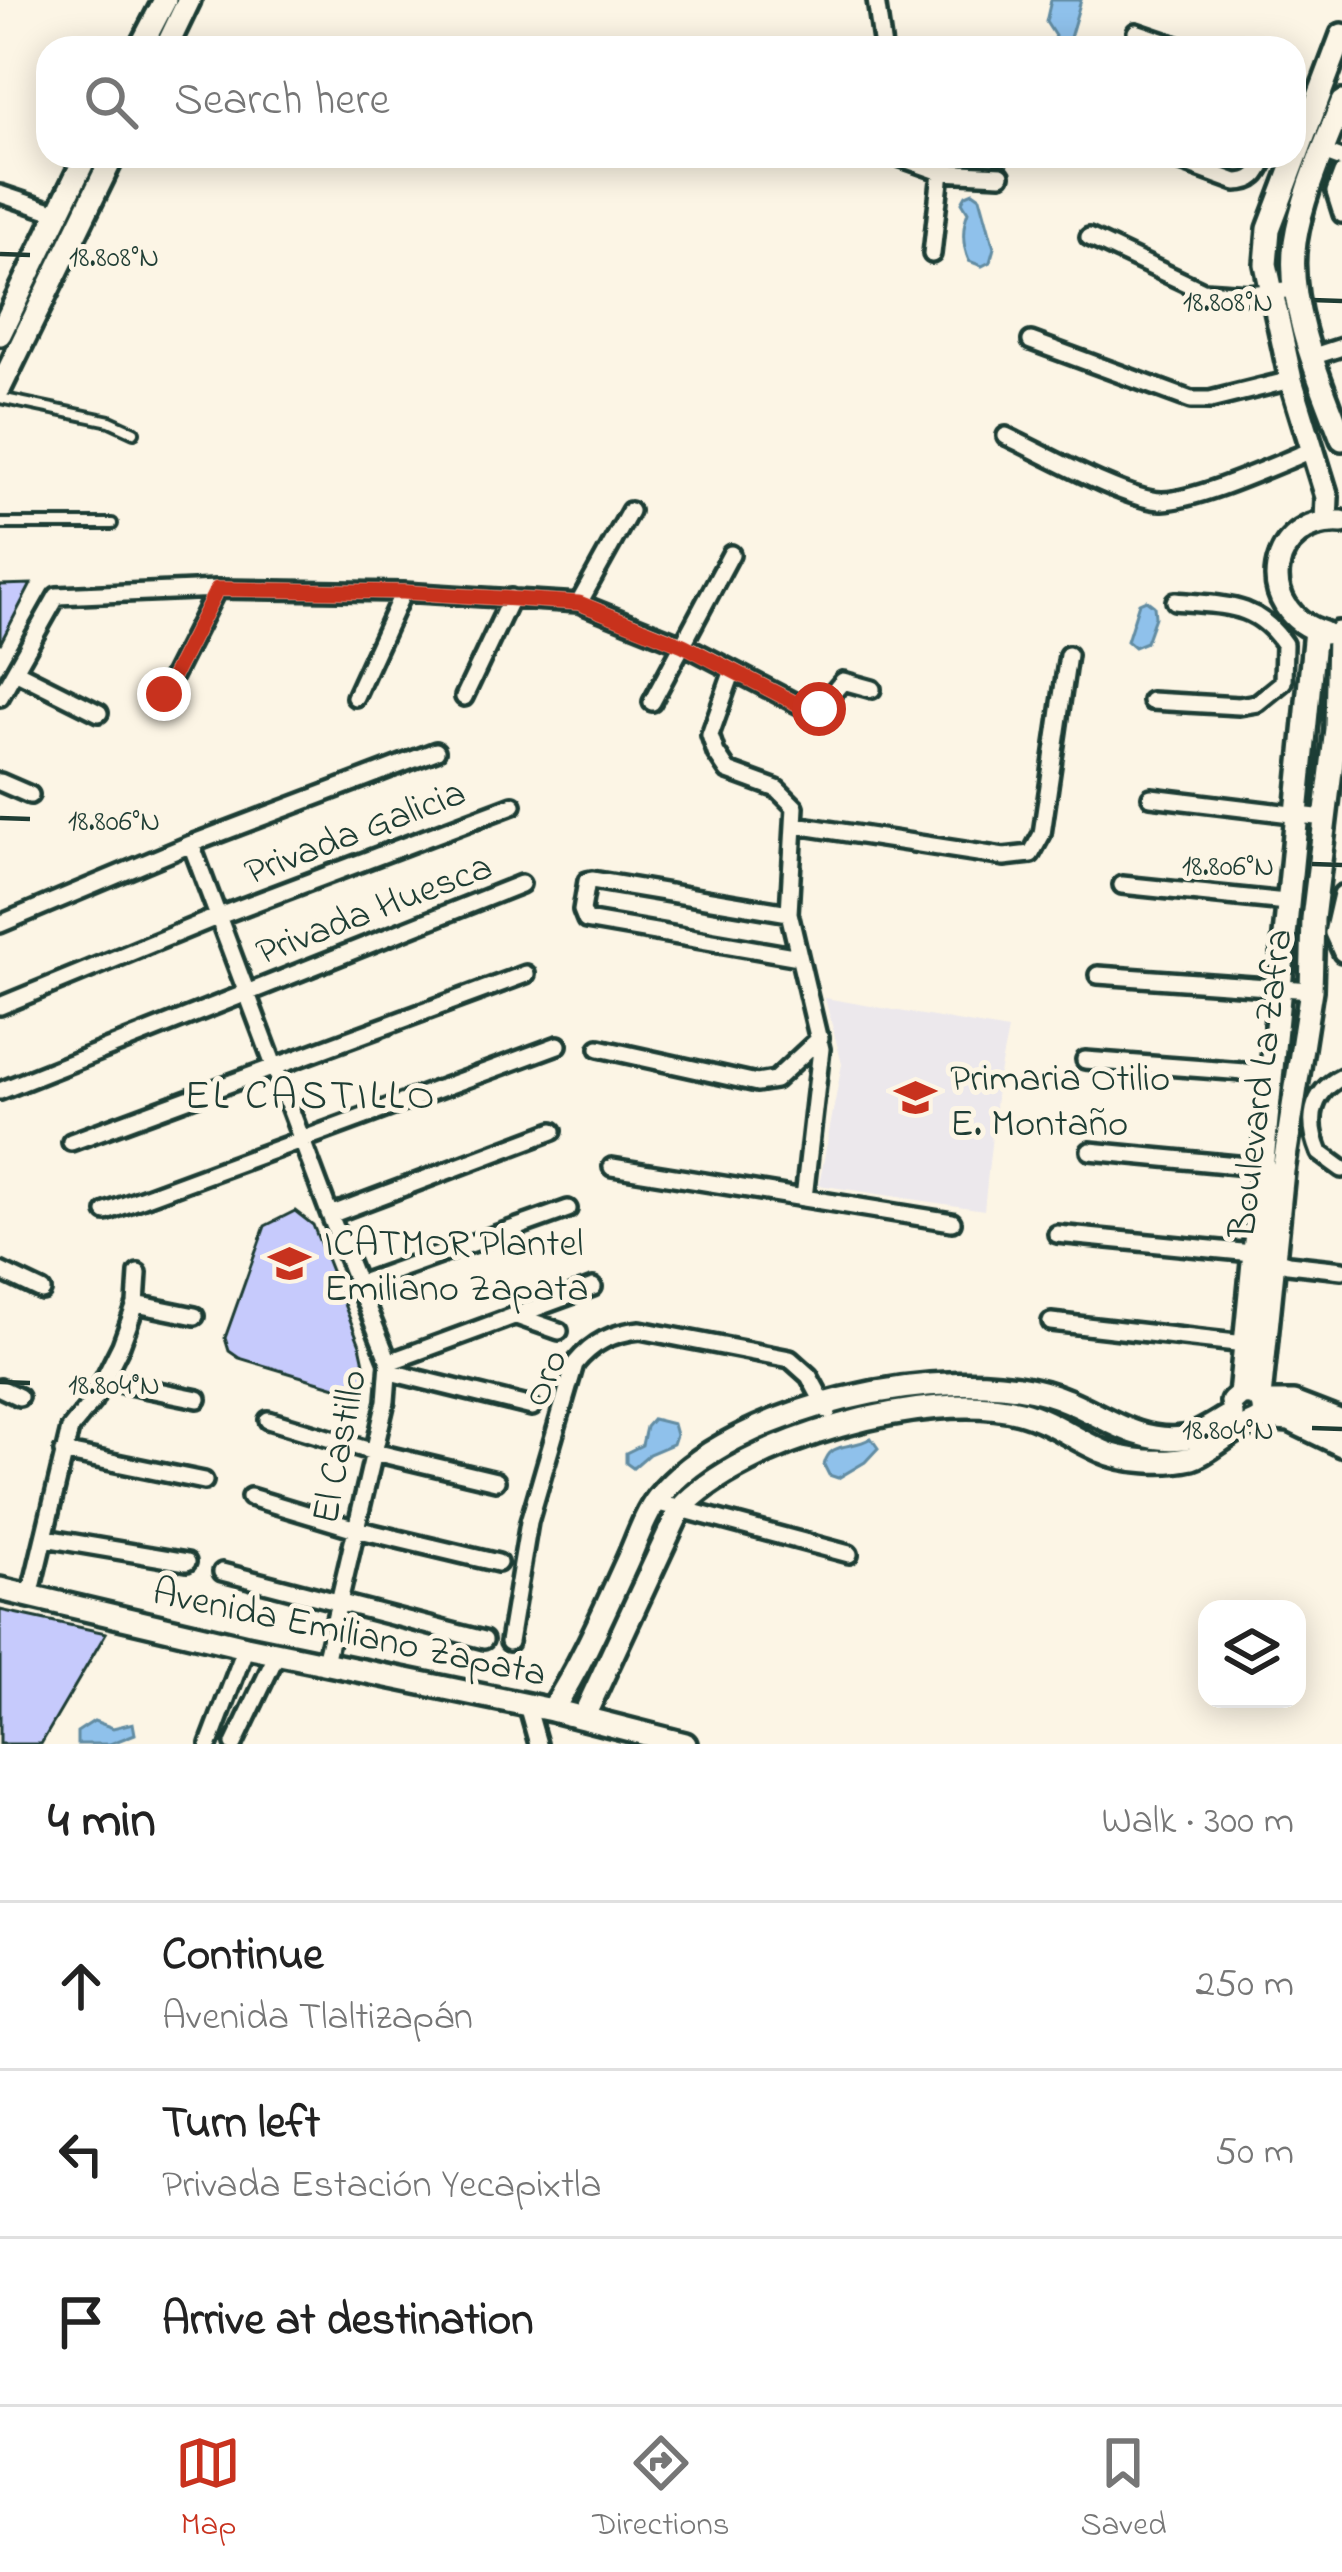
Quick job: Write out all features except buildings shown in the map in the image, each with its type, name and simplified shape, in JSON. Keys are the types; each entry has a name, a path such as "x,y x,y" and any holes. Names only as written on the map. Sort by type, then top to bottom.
{"street":[{"path":"146,36 165,0"},
{"path":"172,36 190,0"},
{"path":"876,0 881,36"},
{"path":"1136,32 1148,36"},
{"path":"1342,34 1295,242 1295,289 1311,357 1342,439"},
{"path":"1315,151 1342,102"},
{"path":"0,334 8,298 80,168"},
{"path":"0,388 107,168"},
{"path":"930,168 1001,175"},
{"path":"1198,168 1236,182 1249,182 1262,168"},
{"path":"1305,168 1269,229 1267,264 1291,380 1334,522 1294,537 1277,568 1282,603 1293,618 1332,632"},
{"path":"932,254 941,172"},
{"path":"1342,172 1335,192 1342,214"},
{"path":"0,194 57,213"},
{"path":"1089,237 1203,291 1271,294 1295,289"},
{"path":"1031,341 1191,400 1210,400 1291,380"},
{"path":"1311,357 1342,346"},
{"path":"1006,436 1136,496 1161,501 1191,495 1315,449"},
{"path":"579,603 630,511"},
{"path":"652,702 731,554"},
{"path":"164,694 217,589"},
{"path":"0,697 57,596 217,589 403,592 579,603 683,645 807,709 827,703 843,681 872,689"},
{"path":"356,697 403,592"},
{"path":"464,697 511,598"},
{"path":"1150,700 1257,704 1283,682 1284,644 1258,615 1175,601"},
{"name":"Boulevard La Zafra","path":"1250,1409 1272,1169 1271,1074 1286,902 1311,670 1332,632"},
{"name":"Boulevard La Zafra","path":"1272,1169 1302,1114 1311,990 1323,920 1324,818 1339,729 1332,632"},
{"path":"796,825 1004,856 1031,854 1042,834 1068,655"},
{"path":"1286,667 1311,670"},
{"path":"15,671 99,713"},
{"path":"732,673 710,735 716,753 728,771 776,789 796,807 789,913 820,1038 820,1079 804,1198"},
{"path":"0,924 191,844 436,751"},
{"path":"0,782 30,795"},
{"path":"1151,797 1324,818"},
{"name":"Privada Galicia","path":"0,1006 219,916 513,805"},
{"name":"El Castillo","path":"191,844 390,1367 325,1662"},
{"path":"789,913 592,880 585,886 582,917 799,957"},
{"name":"Privada Huesca","path":"0,1091 521,884"},
{"path":"1122,885 1286,902"},
{"path":"1342,894 1323,920 1342,953"},
{"path":"71,1142 526,974"},
{"path":"1098,975 1311,990"},
{"path":"599,1048 758,1083 775,1080 820,1038"},
{"path":"106,1212 558,1045"},
{"path":"1085,1060 1271,1074"},
{"path":"1342,1077 1302,1114 1320,1153 1342,1169"},
{"path":"330,1215 553,1131"},
{"path":"1090,1151 1272,1169"},
{"path":"612,1167 952,1222"},
{"path":"358,1284 568,1209"},
{"path":"1058,1234 1342,1270"},
{"name":"Boulevard La Zafra","path":"1250,1409 1245,1344 1263,1257"},
{"path":"0,1271 42,1291"},
{"path":"30,1596 70,1430 104,1380 136,1304 138,1273"},
{"path":"390,1367 592,1287"},
{"path":"136,1304 195,1316"},
{"path":"519,1317 559,1331"},
{"path":"1051,1322 1245,1344"},
{"name":"Oro","path":"509,1642 529,1522 575,1364 586,1350 621,1332 640,1330 790,1359 809,1376 836,1424"},
{"path":"390,1367 532,1407"},
{"path":"104,1380 198,1399"},
{"path":"552,1710 577,1670 655,1502 684,1472 720,1448 823,1402 905,1388 1016,1387 1074,1402 1126,1431 1186,1438 1250,1409 1293,1403 1342,1422"},
{"path":"0,1388 19,1397"},
{"path":"583,1718 680,1509 700,1487 744,1462 836,1424 959,1408 1017,1411 1131,1459 1194,1458 1250,1409"},
{"path":"1250,1409 1289,1420 1342,1445"},
{"path":"268,1420 496,1481"},
{"path":"63,1452 204,1481"},
{"path":"250,1497 356,1529 498,1563"},
{"path":"655,1502 849,1554"},
{"path":"44,1538 187,1562"},
{"path":"222,1572 484,1640"},
{"name":"Avenida Emiliano Zapata","path":"0,1589 277,1654 552,1710 583,1718 611,1735 685,1744"},
{"path":"209,1744 246,1647"},
{"path":"234,1744 277,1654"},
{"path":"577,1670 599,1680"},
{"path":"237,1675 262,1683"},
{"path":"527,1705 538,1744"}],"lane":[{"path":"0,398 110,421 134,432"},
{"path":"0,524 112,524"}],"shaded area":[{"name":"Primaria Otilio E. Montaño","path":"825,998 1008,1030 984,1210 819,1185 842,1064"}],"water":[{"path":"1051,0 1081,0 1070,36 1055,36 1046,22"},
{"path":"973,192 980,197 994,248 990,262 982,266 969,261 964,242 968,212 962,202"},
{"path":"1146,600 1154,606 1155,617 1146,642 1134,647 1127,641 1139,603"},
{"path":"653,1419 673,1424 673,1444 649,1454 633,1468 626,1463 626,1453 642,1445"},
{"path":"871,1438 878,1448 865,1462 838,1478 829,1475 824,1465 831,1452"},
{"path":"94,1721 113,1728 133,1723 135,1734 110,1744 77,1744 77,1732"}],"place":[{"name":"Primaria Otilio E. Montaño","path":"916,1098"},
{"name":"ICATMOR Plantel Emiliano Zapata","path":"290,1263"}],"district":[{"name":"EL CASTILLO","path":"311,1093"}],"route":[{"path":"164,694 217,589 403,592 579,603 683,645 807,709 819,709"}]}
